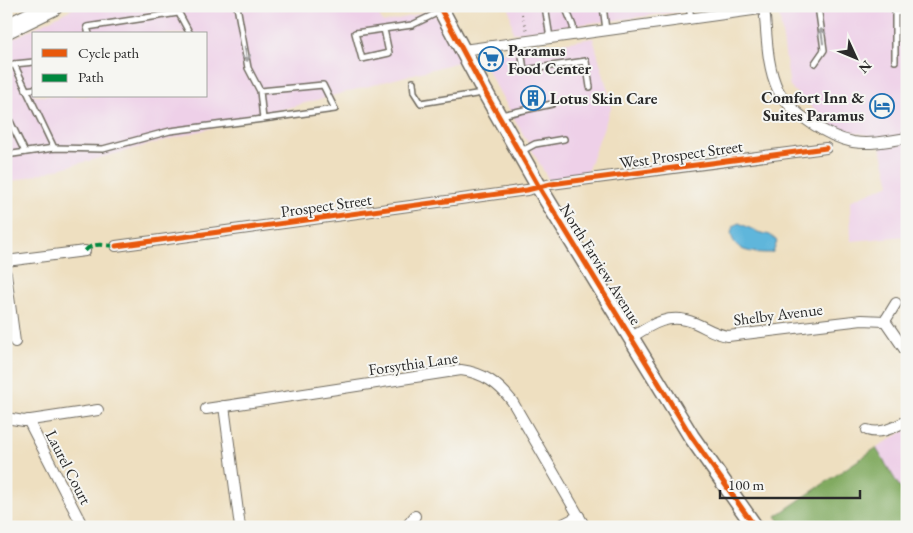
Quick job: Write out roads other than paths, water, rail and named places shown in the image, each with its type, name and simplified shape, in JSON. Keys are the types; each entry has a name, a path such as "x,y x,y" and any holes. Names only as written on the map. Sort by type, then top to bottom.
{"highway":[{"path":"6,29 53,6"}],"street":[{"path":"463,50 782,6"},
{"path":"764,7 771,68 779,90 793,108 833,136 853,142 875,142 907,138"},
{"name":"North Farview Avenue","path":"440,9 539,187 691,436 755,527"},
{"name":"West Prospect Street","path":"539,187 826,148"},
{"name":"Prospect Street","path":"116,246 539,187"},
{"path":"6,261 86,251"},
{"path":"6,274 15,342"},
{"path":"896,303 885,321 907,353"},
{"name":"Shelby Avenue","path":"632,337 666,318 692,322 716,334 728,336 862,320 885,321"},
{"name":"Forsythia Lane","path":"206,409 461,370 473,372 485,376 508,396 585,527"},
{"path":"224,406 240,527"},
{"path":"6,418 28,420 98,410"},
{"name":"Laurel Court","path":"28,420 83,527"},
{"path":"867,430 876,433 883,432 907,421"},
{"path":"406,527 415,516"},
{"path":"557,527 579,516"}],"lane":[{"path":"175,6 189,32"},
{"path":"237,6 248,68 260,91 263,119"},
{"path":"545,6 550,38"},
{"path":"565,6 574,34"},
{"path":"603,6 606,30"},
{"path":"689,6 691,19"},
{"path":"815,63 824,50 818,6"},
{"path":"384,29 389,54 362,59 356,33 384,29 412,25 440,9"},
{"path":"895,61 895,13 907,11"},
{"path":"89,32 88,26 178,13"},
{"path":"520,42 524,70 586,61 590,87"},
{"path":"6,68 14,64 32,62"},
{"path":"14,64 54,148"},
{"path":"413,82 414,92 421,103 485,92"},
{"path":"6,155 54,148 103,149 170,132 335,109 323,84 260,91"},
{"path":"26,90 32,89"},
{"path":"498,115 552,104"},
{"path":"6,113 25,152"},
{"path":"519,152 535,144 564,139"}],"water":[{"path":"739,223 758,232 770,235 777,241 772,253 758,253 740,248 733,241 731,232 735,225"}],"place":[{"name":"Paramus Food Center","path":"491,59"},
{"name":"Lotus Skin Care","path":"533,98"},
{"name":"Comfort Inn & Suites Paramus","path":"882,106"}]}
